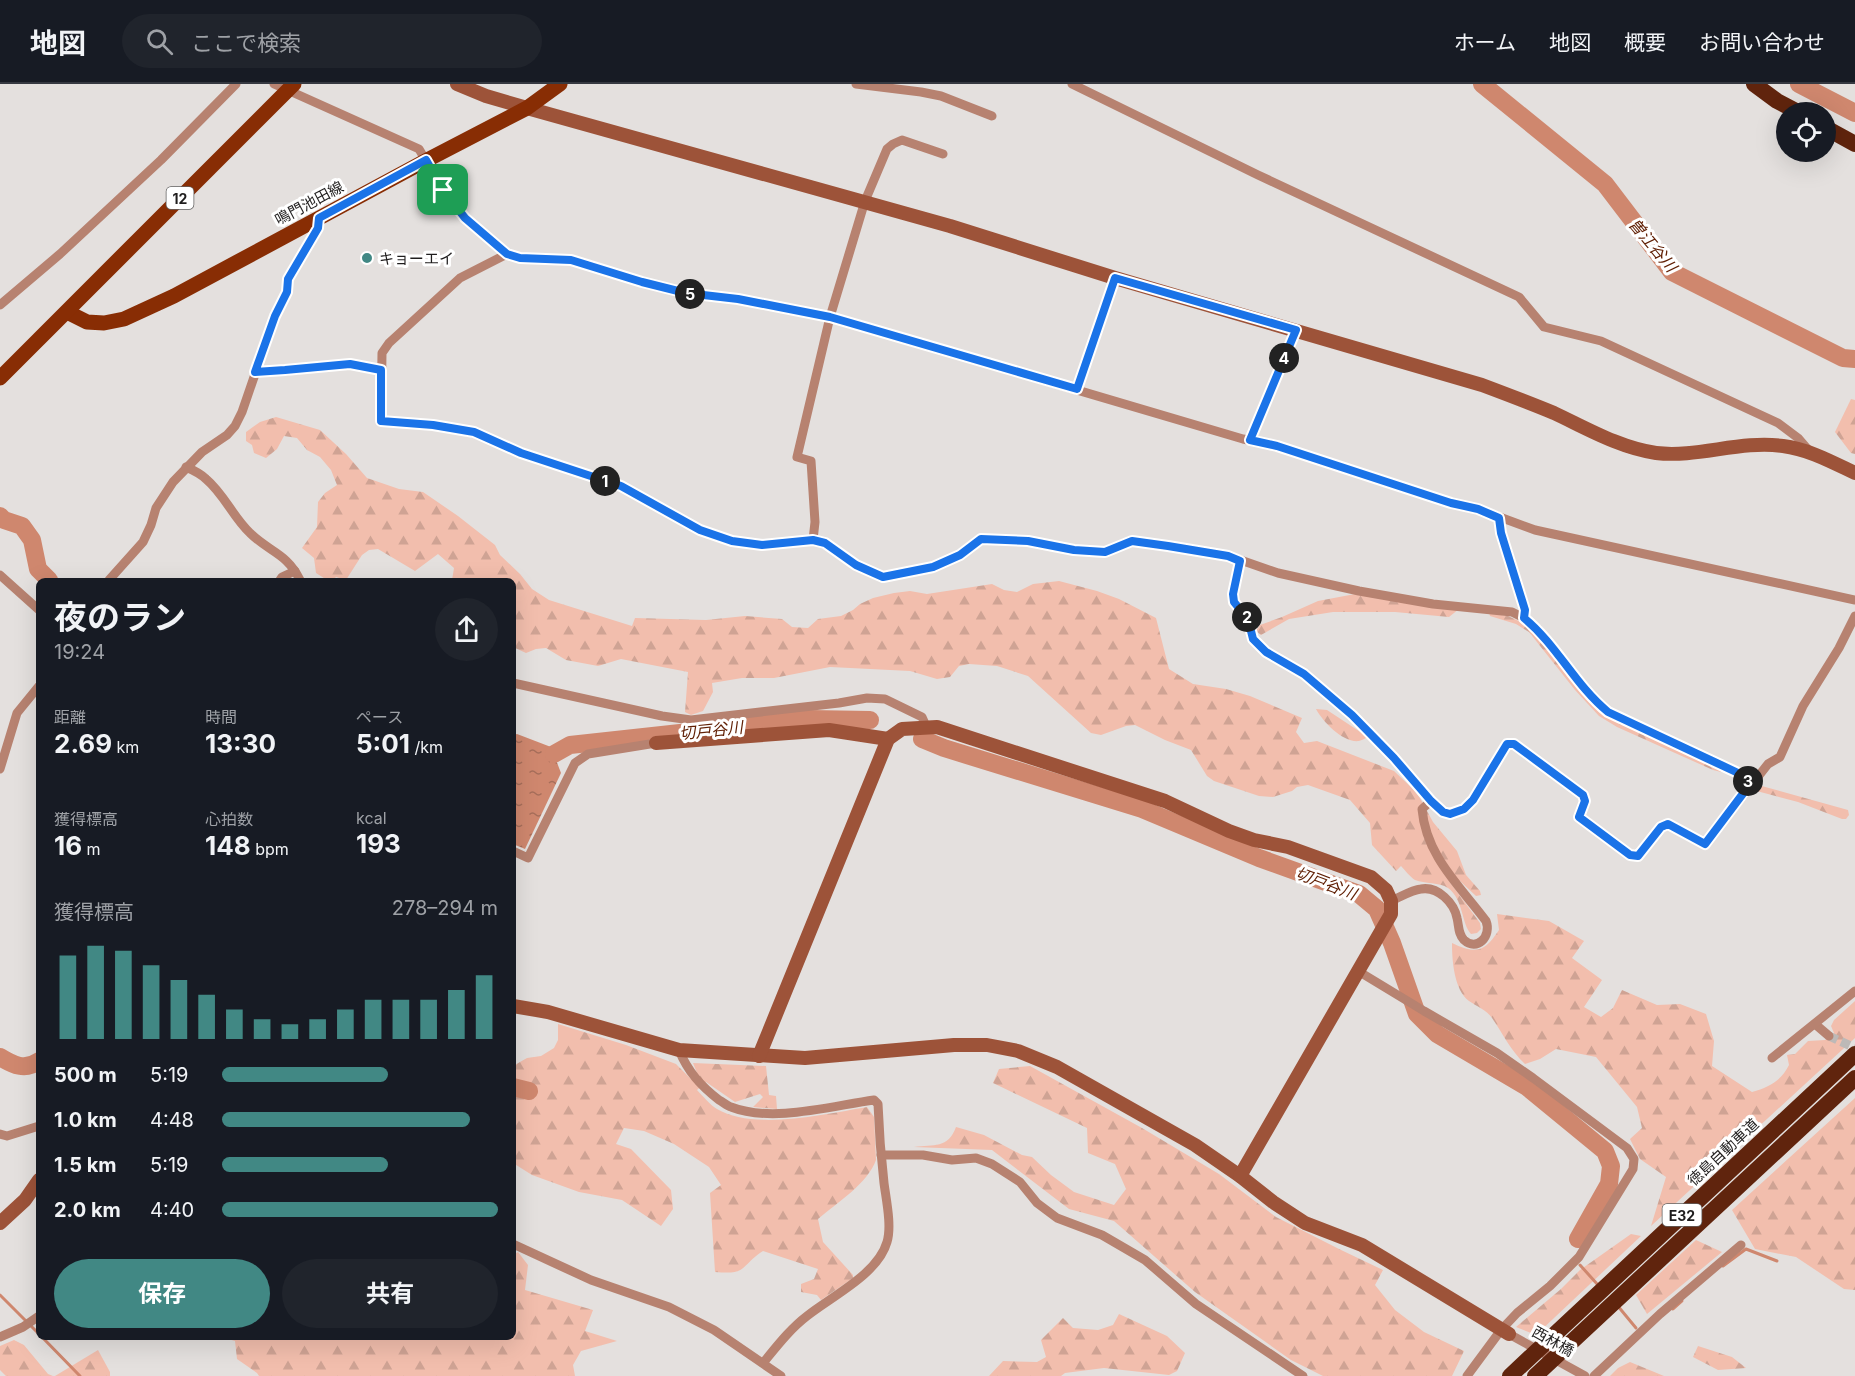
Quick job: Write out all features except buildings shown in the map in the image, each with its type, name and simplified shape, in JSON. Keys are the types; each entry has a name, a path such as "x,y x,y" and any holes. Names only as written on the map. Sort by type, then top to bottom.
{"highway":[{"path":"1754,84 1779,102"},
{"path":"1836,134 1855,144"},
{"name":"徳島自動車道","path":"1510,1376 1855,1054"},
{"name":"E32","path":"1535,1376 1855,1078"}],"main road":[{"name":"鳴門池田線","path":"66,312 87,322 104,323 124,319 174,296 527,108 560,84"},
{"name":"12","path":"0,378 285,86"}],"street":[{"path":"0,305 69,247 161,160 236,84"},
{"path":"457,84 486,96 865,201 1115,278 1482,385 1540,407 1629,447 1656,453 1691,453 1756,445 1783,446 1810,452 1855,473"},
{"path":"856,84 941,96 992,116"},
{"path":"1072,84 1258,175 1519,297 1544,327 1601,341 1778,423 1798,438 1810,452"},
{"path":"285,86 419,149 455,207 507,254 520,258 571,260 686,293 738,299 830,317 1277,446 1451,503 1478,509 1535,530 1855,600"},
{"path":"813,540 811,461 797,457 830,317 865,201 886,149 893,144 902,140 943,154"},
{"path":"112,578 143,543 156,508 173,482 202,452 227,435 235,426 275,316 287,292 288,279 318,228 319,218"},
{"path":"507,254 460,278 389,343 382,353 381,421 433,425 474,432 521,453 621,486 700,530 732,541 762,545 813,540 825,543 856,565 883,577 933,567 960,555 981,539 1028,541 1074,550 1105,552 1132,541 1228,556 1278,573 1359,591 1433,604 1512,612 1538,629 1596,702 1608,712 1736,772 1751,783"},
{"path":"1077,389 1115,278"},
{"path":"1250,440 1296,330"},
{"path":"255,372 350,364 381,370"},
{"path":"186,467 204,476 251,535 286,559 299,578"},
{"path":"1499,518 1501,533 1525,610 1524,618"},
{"path":"1240,561 1233,594 1234,602 1248,619 1253,639 1266,652 1304,674 1352,715 1443,812 1450,814 1464,809 1473,800 1507,744 1514,744 1583,795 1585,801 1579,817 1630,855 1638,856 1661,827 1668,824 1705,844 1751,783 1768,764 1780,757 1803,706 1839,648 1855,616"},
{"path":"281,578 295,571"},
{"path":"0,575 36,607"},
{"path":"516,684 691,720 867,698 885,699 922,717 926,726"},
{"path":"0,769 17,713 36,690"},
{"path":"759,1056 888,739 902,729 937,727 1166,801 1229,831 1254,840 1288,847 1371,876 1386,890 1391,901 1391,914 1240,1176"},
{"path":"516,852 528,858 575,763 588,754 656,742 829,730 888,739"},
{"path":"1391,901 1423,888 1439,893 1453,906 1459,933 1464,941 1478,943 1487,934 1486,921 1446,872 1433,850 1424,826 1422,809 1431,801"},
{"path":"1359,971 1497,1053 1627,1149 1634,1159 1633,1169 1579,1257 1550,1286 1517,1312 1505,1332 1467,1376"},
{"path":"1772,1058 1855,991"},
{"path":"516,1007 548,1012 679,1050 806,1058 954,1045 987,1046 1018,1051 1057,1067 1196,1145 1272,1202 1305,1223 1362,1245 1505,1332"},
{"path":"1815,1024 1829,1036"},
{"path":"679,1050 686,1065 702,1087 729,1107 779,1114 874,1100 878,1104 888,1222 888,1241 881,1257 850,1286 806,1317 780,1342 763,1363"},
{"path":"0,1134 7,1136 36,1127"},
{"path":"881,1155 923,1155 952,1160 976,1158 992,1164 1020,1182 1037,1203 1057,1218 1102,1235 1145,1260 1196,1304 1303,1376"},
{"path":"0,1223 25,1200 36,1184"},
{"path":"516,1245 591,1280 669,1307 714,1330 781,1376"},
{"path":"1594,1376 1660,1314 1740,1245"},
{"path":"0,1337 23,1328 36,1318"},
{"name":"西林橋","path":"1505,1332 1583,1375"}],"green space":[{"path":"1851,399 1855,400 1855,454 1851,453 1835,432"},
{"path":"276,417 320,430 367,478 399,489 423,492 458,516 495,545 500,555 532,589 549,600 632,626 635,618 706,620 745,616 782,619 792,627 808,628 818,619 841,616 873,598 910,591 927,594 992,584 1004,590 1017,592 1033,584 1059,581 1119,599 1156,618 1169,669 1193,684 1226,689 1250,696 1302,718 1296,732 1304,743 1317,741 1394,771 1420,798 1433,822 1457,851 1466,875 1480,891 1481,895 1476,896 1460,881 1449,881 1480,923 1481,929 1471,934 1465,924 1457,899 1448,888 1415,880 1401,866 1396,871 1372,845 1370,823 1350,800 1308,785 1273,797 1259,796 1214,781 1207,776 1191,750 1135,725 1101,735 1091,733 1028,676 997,666 969,664 959,666 950,677 937,679 910,671 830,667 774,678 742,678 712,683 713,692 703,711 691,715 685,712 688,672 621,659 598,666 566,660 546,648 526,653 516,648 516,578 452,578 454,568 438,554 415,571 378,549 369,550 362,555 347,578 324,578 316,573 314,558 302,548 317,527 318,502 325,493 337,485 331,470 320,457 307,450 297,438 284,436 277,449 266,458 254,453 252,445 246,441 246,432 260,422"},
{"path":"1355,594 1459,609 1449,617 1395,612 1333,612 1289,619 1261,635 1256,631 1260,625 1318,601"},
{"path":"1489,613 1508,616 1529,626 1590,701 1605,714 1720,768 1721,772 1617,727 1599,716 1529,632 1516,624 1490,616"},
{"path":"1316,709 1327,710 1368,737 1359,741 1347,739 1328,725"},
{"path":"1758,785 1848,810 1849,815 1846,819 1842,819 1798,802 1753,790"},
{"path":"1497,914 1549,921 1584,941 1572,958 1602,980 1584,1007 1601,1017 1613,1008 1622,990 1657,1005 1680,1004 1706,1014 1714,1041 1712,1066 1752,1092 1769,1085 1782,1075 1789,1065 1787,1055 1795,1054 1808,1041 1825,1040 1834,1033 1831,1026 1834,1020 1855,1001 1855,1038 1651,1226 1666,1177 1640,1159 1630,1139 1642,1128 1637,1107 1596,1057 1556,1049 1540,1059 1525,1064 1511,1048 1490,1015 1469,1001 1460,990 1453,966 1452,943 1473,950 1484,947 1499,930"},
{"path":"558,1024 626,1045 676,1064 691,1079 697,1073 693,1063 766,1066 769,1095 776,1096 777,1109 753,1107 763,1097 760,1094 735,1102 706,1082 697,1090 714,1107 732,1116 750,1119 790,1119 867,1107 874,1117 876,1160 859,1185 818,1219 823,1242 853,1275 853,1278 821,1300 817,1295 801,1292 801,1284 814,1279 818,1269 763,1251 738,1271 715,1272 710,1193 721,1185 709,1167 674,1144 644,1131 624,1128 616,1144 631,1149 671,1190 673,1209 661,1226 622,1200 579,1192 532,1175 516,1165 516,1064 527,1058 541,1056 554,1048 558,1040"},
{"path":"1030,1066 1219,1174 1276,1217 1383,1270 1375,1285 1395,1310 1424,1332 1464,1351 1452,1376 1323,1376 1291,1360 1195,1292 1114,1221 1069,1209 992,1150 914,1147 940,1144 949,1139 956,1127 984,1135 1022,1155 1032,1157 1074,1192 1114,1205 1126,1189 1115,1164 1088,1153 1087,1128 993,1083 999,1069"},
{"path":"1855,1098 1855,1290 1844,1289 1796,1257 1755,1249 1732,1210"},
{"path":"1631,1234 1641,1236 1536,1335 1516,1327 1580,1270"},
{"path":"1696,1240 1722,1252 1647,1314 1636,1295"},
{"path":"518,1252 528,1265 525,1290 593,1310 585,1331 617,1341 581,1351 573,1365 575,1376 259,1376 237,1359 235,1341 232,1340 516,1340 516,1253"},
{"path":"1119,1314 1167,1336 1185,1353 1177,1371 1169,1375 1104,1368 1065,1373 1061,1376 989,1376 1003,1361 1037,1362 1046,1357 1041,1340 1063,1318 1073,1328 1098,1330 1113,1325"},
{"path":"14,1340 24,1345 48,1374 53,1376 6,1376 0,1370 0,1346"},
{"path":"1698,1346 1732,1357 1746,1368 1718,1370 1693,1357"},
{"path":"98,1350 110,1376 55,1376"},
{"path":"1630,1362 1664,1376 1610,1376 1618,1368"}],"water":[{"path":"516,734 551,747 561,773 525,849 516,845"}],"waterway":[{"name":"曽江谷川","path":"1482,84 1605,184 1672,272 1843,358 1855,359"},
{"path":"1799,84 1855,113"},
{"name":"切戸谷川","path":"0,516 4,520 22,526 32,540 38,569 47,578"},
{"name":"切戸谷川","path":"554,754 570,745 809,719 870,720"},
{"name":"切戸谷川","path":"922,739 944,748 1142,809 1259,858 1359,894 1377,909 1392,943 1417,1014 1437,1034 1527,1087 1605,1151 1611,1166 1609,1184 1578,1239"},
{"path":"0,1057 19,1066 29,1066 36,1063"},
{"path":"516,1088 529,1091"},
{"path":"1723,1266 1746,1249 1777,1261"},
{"path":"1580,1265 1598,1285"},
{"path":"0,1295 36,1331"},
{"path":"1673,1309 1682,1301"},
{"path":"1617,1305 1636,1328"},
{"path":"45,1340 80,1376"}],"tunnel":[{"path":"1829,1036 1855,1048"}],"place":[{"name":"キョーエイ","path":"367,258"}],"route":[{"path":"426,160 443,190 465,218 507,254 520,258 571,260 686,293 738,299 830,317 1077,389 1115,278 1296,330 1250,440 1277,446 1451,503 1478,509 1499,518 1501,533 1525,610 1524,618 1538,629 1596,702 1608,712 1736,772 1751,783 1705,844 1668,824 1661,827 1638,856 1630,855 1579,817 1585,801 1583,795 1514,744 1507,744 1473,800 1464,809 1450,814 1443,812 1431,801 1394,758 1352,715 1304,674 1266,652 1253,639 1248,619 1234,602 1233,594 1240,561 1228,556 1132,541 1105,552 1074,550 1028,541 981,539 960,555 933,567 883,577 856,565 825,543 813,540 762,545 732,541 700,530 621,486 521,453 474,432 433,425 381,421 381,370 350,364 255,372 275,316 287,292 288,279 318,228 319,218 426,160"}]}
